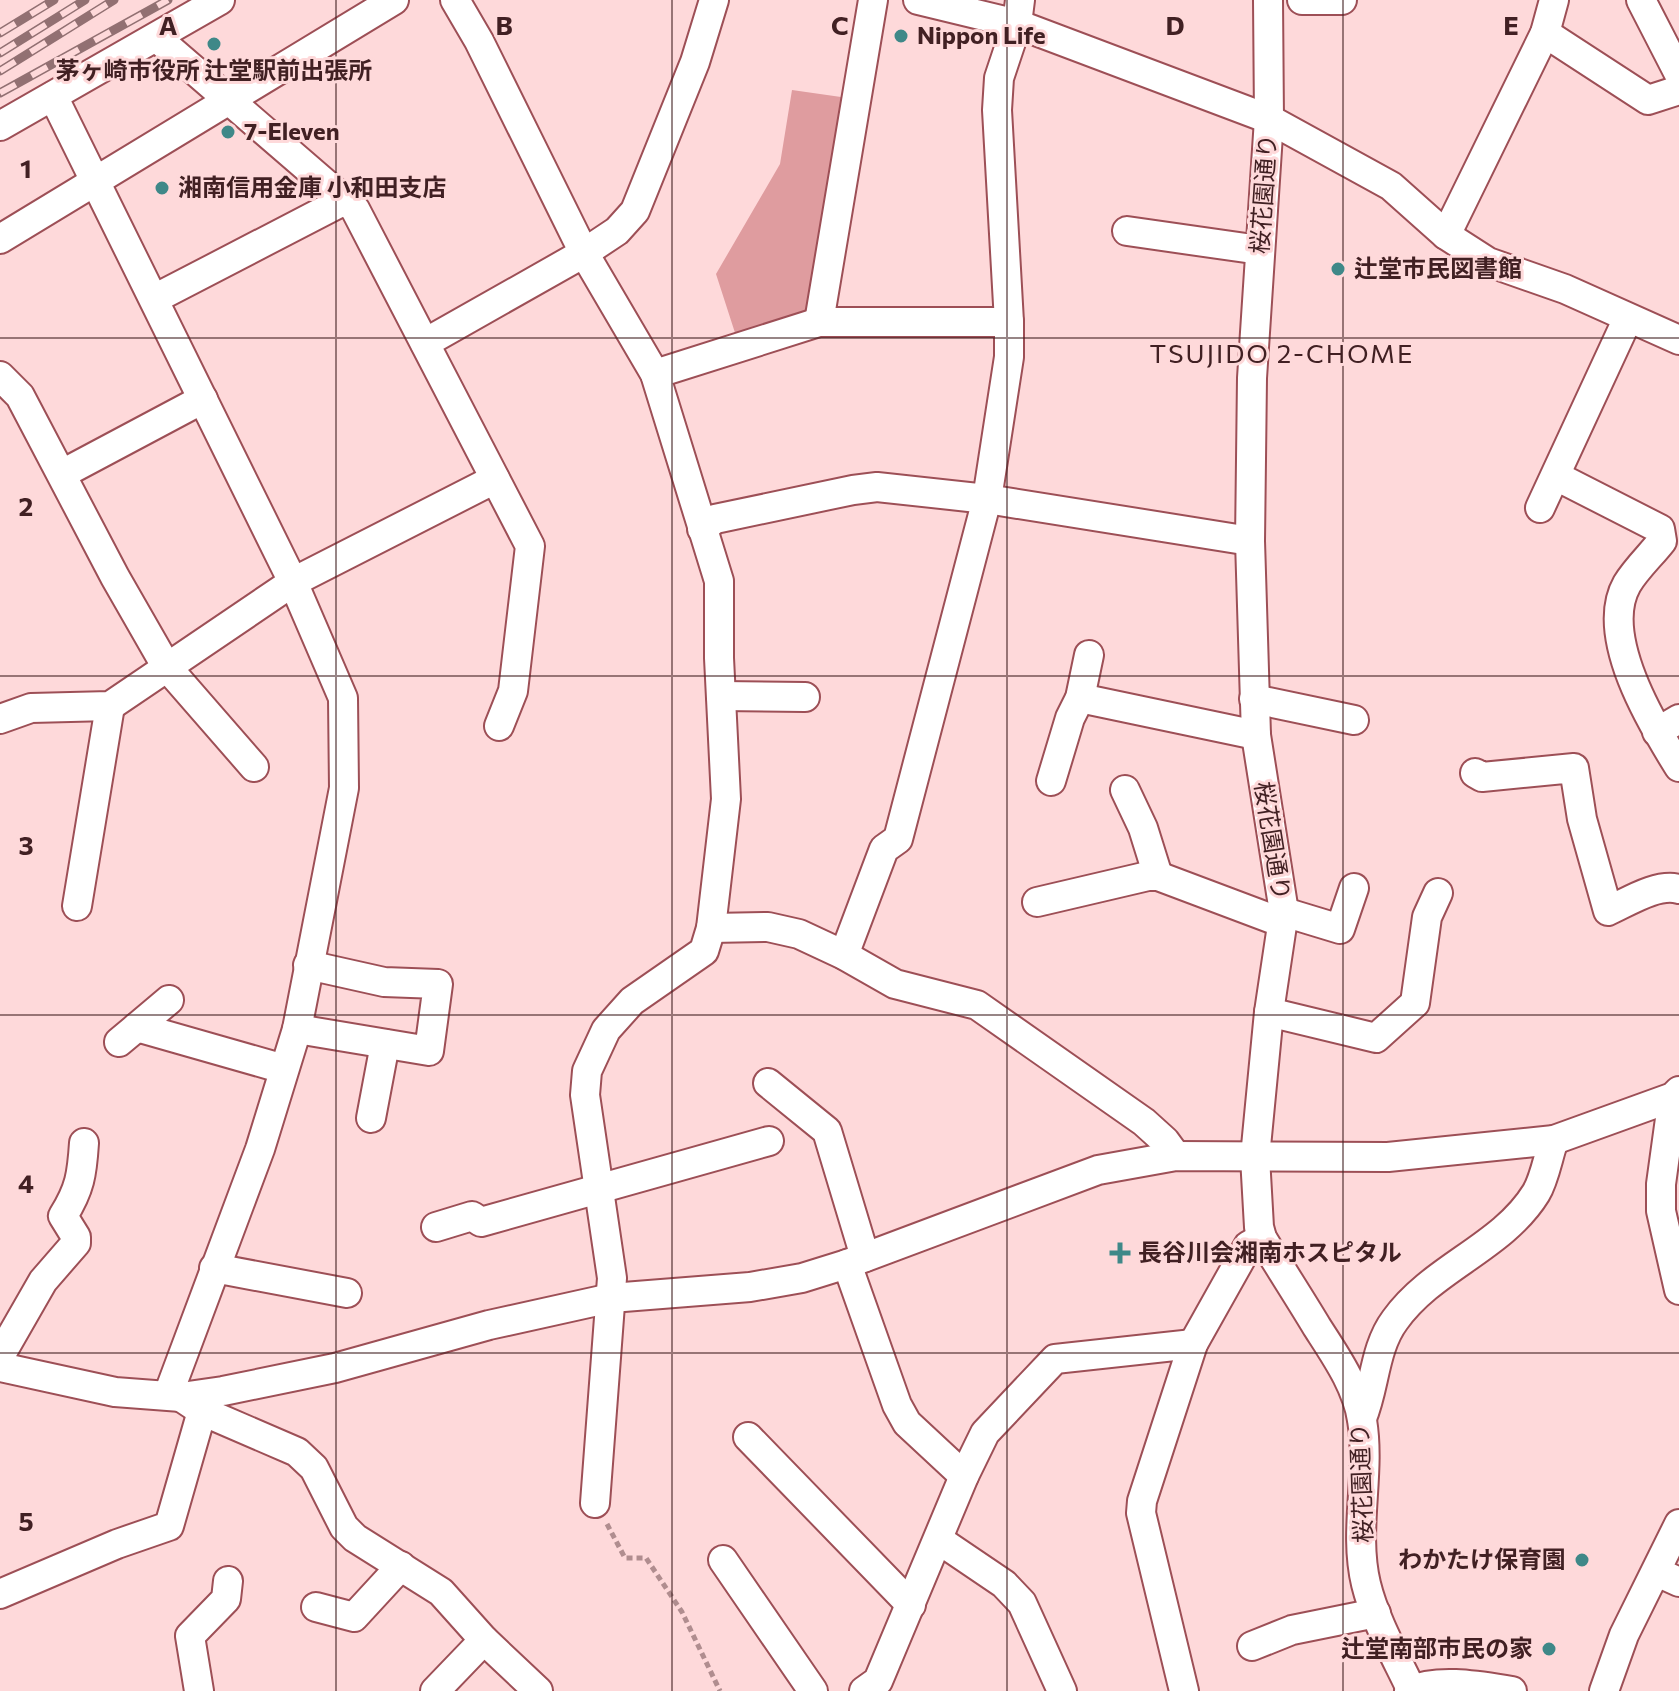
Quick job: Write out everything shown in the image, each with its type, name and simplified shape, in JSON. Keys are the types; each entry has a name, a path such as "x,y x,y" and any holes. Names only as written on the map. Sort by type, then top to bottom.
{"street":[{"path":"0,126 220,0"},
{"path":"0,239 394,0"},
{"path":"455,0 479,41 584,253 655,374 719,581 726,799 711,928 704,951 632,1001 606,1030 587,1071 585,1095 612,1278 595,1503"},
{"path":"425,343 584,253 617,231 635,211 695,62 714,0"},
{"path":"819,322 873,0"},
{"path":"918,0 1019,12 1269,119 1391,186 1446,235 1488,262 1565,289 1679,340"},
{"name":"桜花園通り","path":"1268,0 1269,119 1252,378 1250,541 1256,735 1283,917 1269,1012 1255,1157 1259,1227 1262,1238 1341,1366 1362,1418 1365,1462 1361,1515 1366,1583 1376,1613 1411,1690"},
{"path":"1302,0 1342,0"},
{"path":"1446,235 1545,33 1554,0"},
{"path":"1641,0 1679,74"},
{"path":"844,955 884,849 898,839 987,499 1009,357 997,110 999,78 1019,12"},
{"path":"1545,33 1648,100 1679,90"},
{"path":"157,38 355,209 530,546 513,691 499,726"},
{"path":"0,1594 117,1544 169,1526 184,1401 214,1268 260,1149 297,1029 344,788 343,698 293,582 53,96"},
{"path":"154,299 345,200"},
{"path":"1127,231 1260,250"},
{"path":"1540,508 1628,318"},
{"path":"655,374 819,322 1009,322"},
{"path":"0,376 20,396 115,577 166,666 254,767"},
{"path":"62,474 203,399"},
{"path":"1556,476 1660,529 1662,541 1627,585 1619,606 1622,648 1668,725 1679,767"},
{"path":"0,719 31,708 110,706 293,582 495,479"},
{"path":"702,529 715,519 877,487 987,499 1250,541"},
{"path":"1051,781 1070,718 1080,698 1089,655"},
{"path":"721,696 805,697"},
{"path":"1080,698 1256,735"},
{"path":"1254,699 1354,720"},
{"path":"77,906 110,706"},
{"path":"1475,773 1482,777 1574,768 1582,819 1608,911 1648,893 1671,887 1679,889"},
{"path":"1125,790 1143,828 1158,876"},
{"path":"1037,902 1158,876 1283,917 1340,929 1354,888"},
{"path":"1269,1012 1376,1038 1415,1003 1427,917 1438,893"},
{"path":"711,928 768,927 799,934 895,984 977,1005 1144,1122 1176,1156"},
{"path":"297,1029 429,1051 438,984 384,982 308,965"},
{"path":"169,1000 128,1035 284,1069"},
{"path":"371,1118 385,1044"},
{"path":"768,1083 827,1131 856,1261 902,1414 907,1423 964,1476"},
{"path":"184,1401 335,1368 489,1325 611,1298 750,1287 802,1278 856,1261 1098,1170 1176,1156 1388,1157 1554,1140 1676,1094"},
{"path":"1676,1094 1661,1184 1670,1210 1679,1290"},
{"path":"1362,1418 1372,1393 1376,1361 1393,1322 1415,1296 1509,1227 1538,1191 1554,1140"},
{"path":"436,1227 472,1216 481,1222 769,1141"},
{"path":"0,1356 43,1281 76,1243 76,1237 63,1216 81,1180 84,1143"},
{"path":"1184,1691 1141,1513 1151,1472 1193,1344 1248,1246 1262,1238"},
{"path":"214,1268 347,1293"},
{"path":"864,1691 878,1681 985,1433 1055,1359 1193,1344"},
{"path":"0,1367 115,1392 184,1401 297,1452 314,1468 344,1527 355,1538 441,1592 484,1640 538,1691"},
{"path":"748,1437 911,1605"},
{"path":"1604,1691 1624,1635 1668,1577 1679,1524"},
{"path":"939,1540 1004,1584 1022,1603 1062,1691"},
{"path":"723,1560 813,1691"},
{"path":"316,1607 354,1617 401,1566"},
{"path":"199,1691 190,1636 226,1599 228,1581"},
{"path":"1252,1646 1292,1630 1376,1613"},
{"path":"435,1691 484,1640"},
{"path":"1411,1690 1475,1685 1512,1691"}],"path":[{"path":"595,1503 625,1558 646,1558 682,1612 720,1691"}],"shaded area":[{"path":"792,90 848,98 812,315 737,339 716,274 780,164"}],"railway":[{"path":"0,33 54,0"},
{"path":"0,53 85,0"},
{"path":"0,71 114,0"},
{"path":"0,93 168,0"}],"place":[{"name":"Nippon Life","path":"901,36"},
{"name":"茅ヶ崎市役所 辻堂駅前出張所","path":"214,44"},
{"name":"7-Eleven","path":"228,132"},
{"name":"湘南信用金庫 小和田支店","path":"162,188"},
{"name":"辻堂市民図書館","path":"1338,269"},
{"name":"長谷川会湘南ホスピタル","path":"1120,1253"},
{"name":"わかたけ保育園","path":"1582,1560"},
{"name":"辻堂南部市民の家","path":"1549,1649"}],"district":[{"name":"TSUJIDO 2-CHOME","path":"1282,354"}]}
